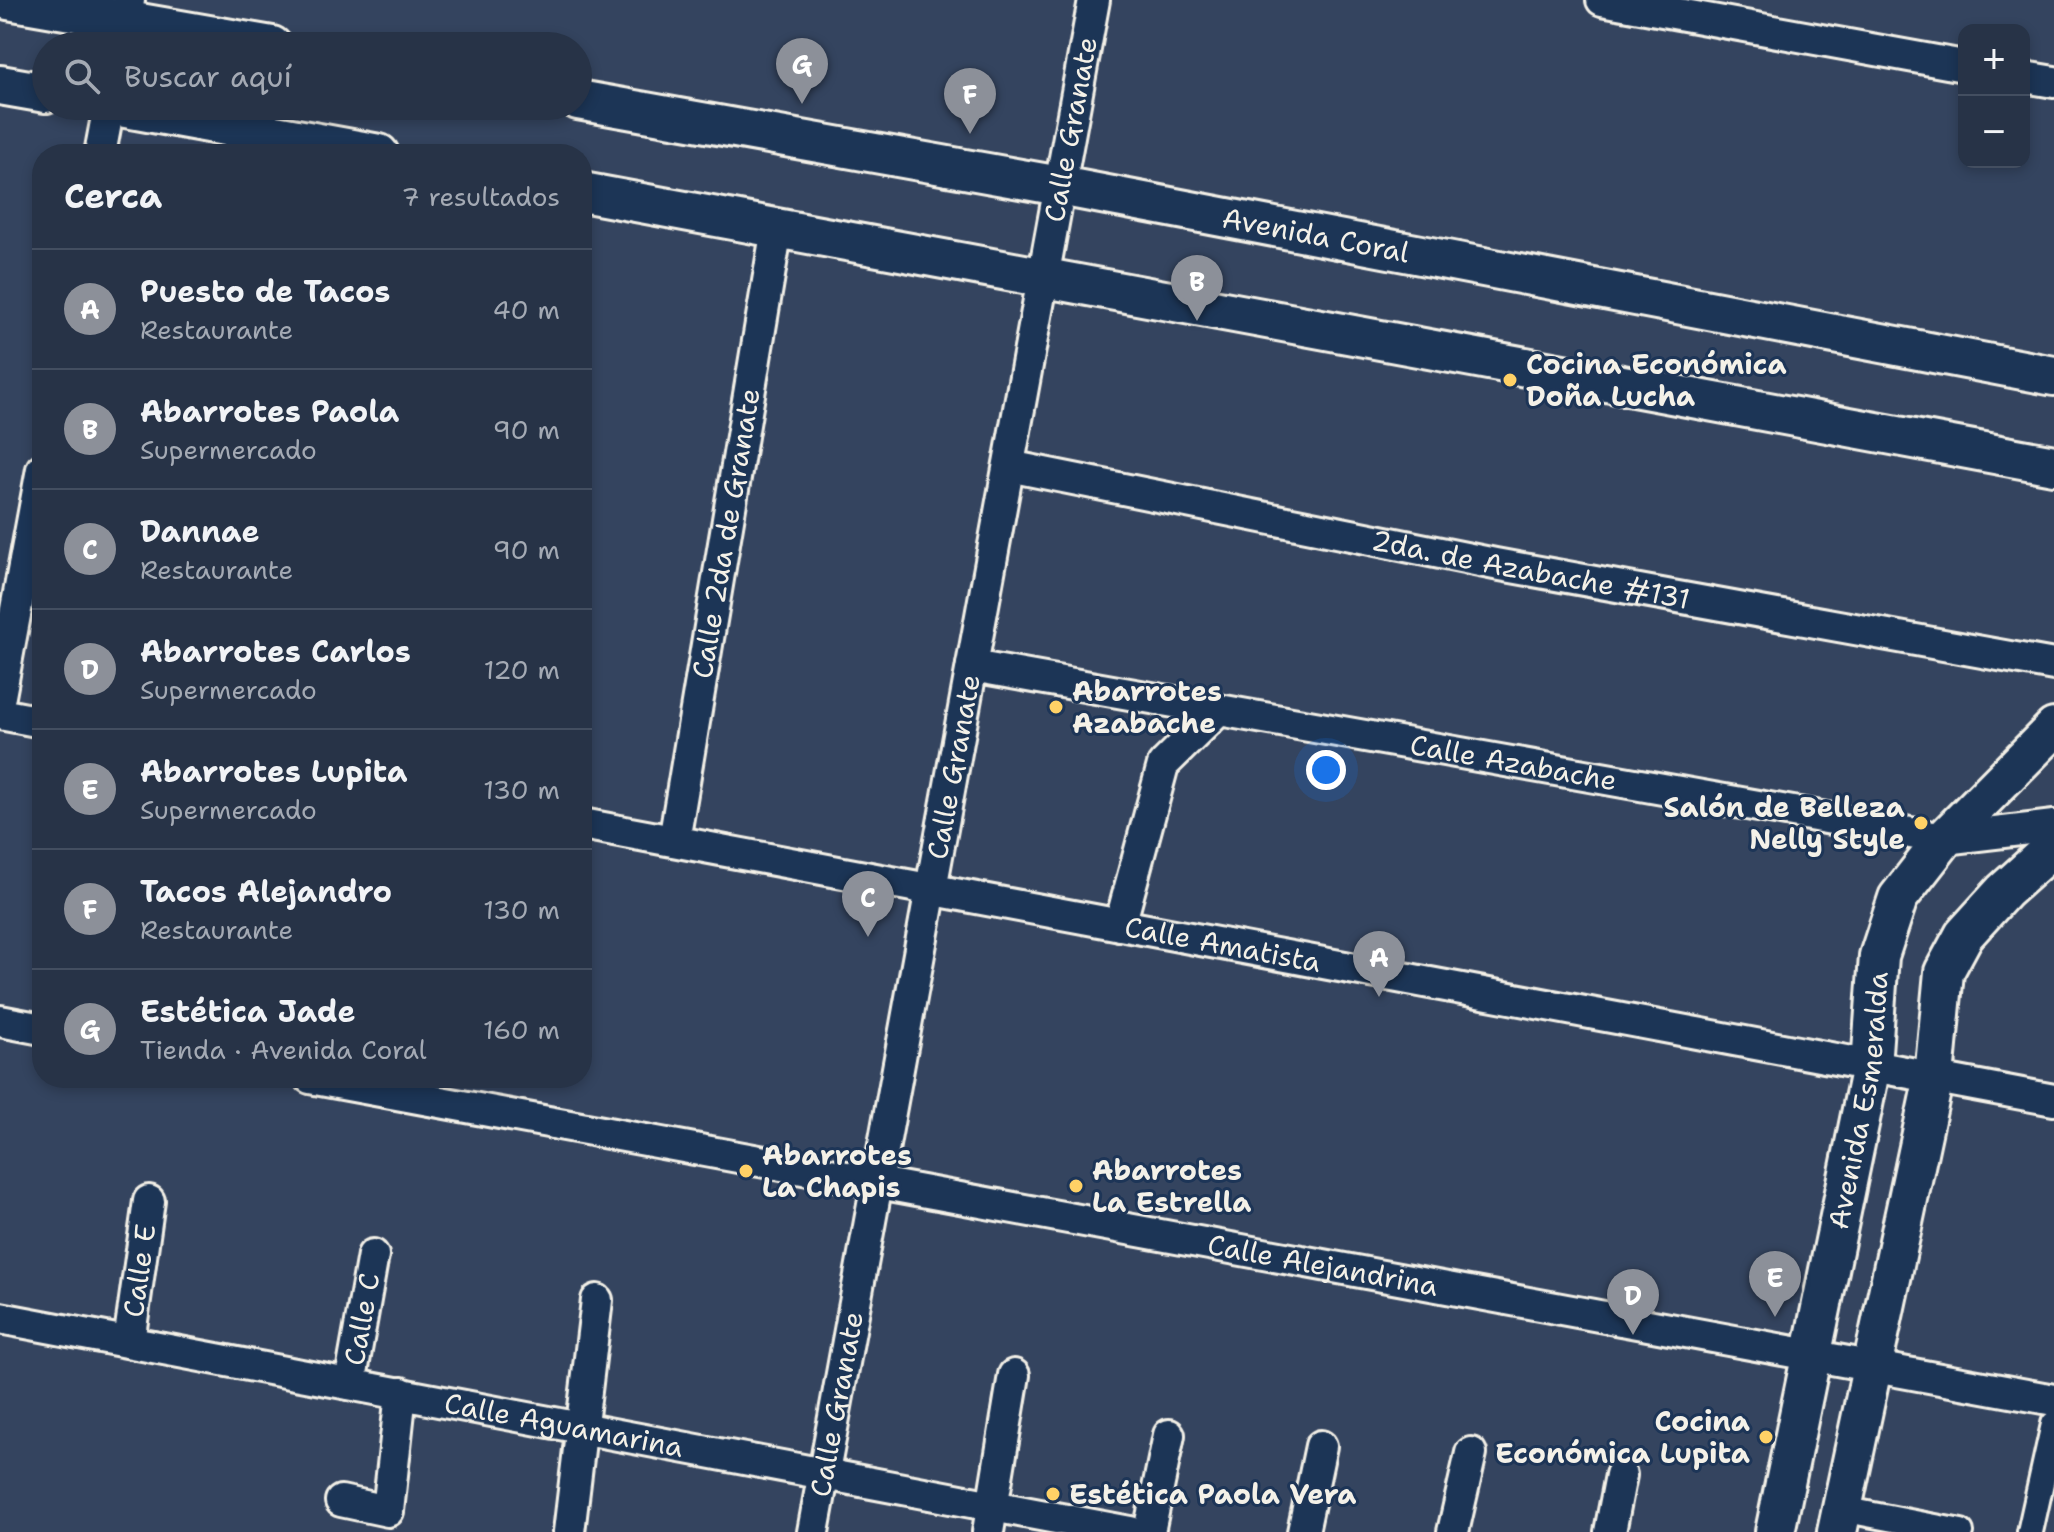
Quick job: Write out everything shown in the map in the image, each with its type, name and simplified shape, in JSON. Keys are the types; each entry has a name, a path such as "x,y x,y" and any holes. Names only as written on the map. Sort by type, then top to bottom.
{"street":[{"path":"8,0 186,32"},
{"name":"Calle Granate","path":"813,1532 1094,0"},
{"path":"1602,0 1958,65"},
{"path":"2030,78 2054,82"},
{"path":"0,85 32,91"},
{"name":"Avenida Coral","path":"592,102 1060,186 2054,376"},
{"path":"102,144 108,120"},
{"path":"182,120 301,144"},
{"path":"592,194 2054,465"},
{"name":"Calle 2da de Granate","path":"674,841 777,228"},
{"name":"2da. de Azabache #131","path":"1009,466 1510,567 2054,665"},
{"path":"0,696 32,523"},
{"name":"Calle Azabache","path":"972,666 1944,839 2054,826"},
{"path":"1120,925 1163,765 1219,710"},
{"path":"0,714 32,720"},
{"name":"Avenida Esmeralda","path":"1775,1532 1871,1066 1879,956 1898,898 1944,839 2054,728"},
{"name":"Calle Amatista","path":"592,826 2054,1100"},
{"path":"1961,1532 1839,1520 1934,1077 1944,972 1964,935 2004,891 2054,846"},
{"path":"0,1021 32,1027"},
{"name":"Calle Alejandrina","path":"365,1088 2054,1400"},
{"name":"Calle E","path":"129,1342 149,1201"},
{"name":"Calle C","path":"350,1384 373,1255"},
{"path":"569,1532 597,1300"},
{"name":"Calle Aguamarina","path":"0,1318 824,1474 991,1520 1130,1532"},
{"path":"991,1520 1014,1375"},
{"path":"341,1501 388,1511 401,1393"},
{"path":"2030,1532 2054,1424"},
{"path":"1149,1532 1169,1435"},
{"path":"1303,1532 1321,1446"},
{"path":"1453,1532 1471,1453"},
{"path":"1610,1532 1621,1475"}],"place":[{"name":"Estética Jade","path":"802,104"},
{"name":"Tacos Alejandro","path":"970,134"},
{"name":"Abarrotes Paola","path":"1197,321"},
{"name":"Cocina Económica Doña Lucha","path":"1510,380"},
{"name":"Abarrotes Azabache","path":"1056,707"},
{"name":"Salón de Belleza Nelly Style","path":"1921,823"},
{"name":"Dannae","path":"868,937"},
{"name":"Puesto de Tacos","path":"1379,997"},
{"name":"Abarrotes La Chapis","path":"746,1171"},
{"name":"Abarrotes La Estrella","path":"1076,1186"},
{"name":"Abarrotes Lupita","path":"1775,1317"},
{"name":"Abarrotes Carlos","path":"1633,1335"},
{"name":"Cocina Económica Lupita","path":"1766,1437"},
{"name":"Estética Paola Vera","path":"1053,1494"}]}
